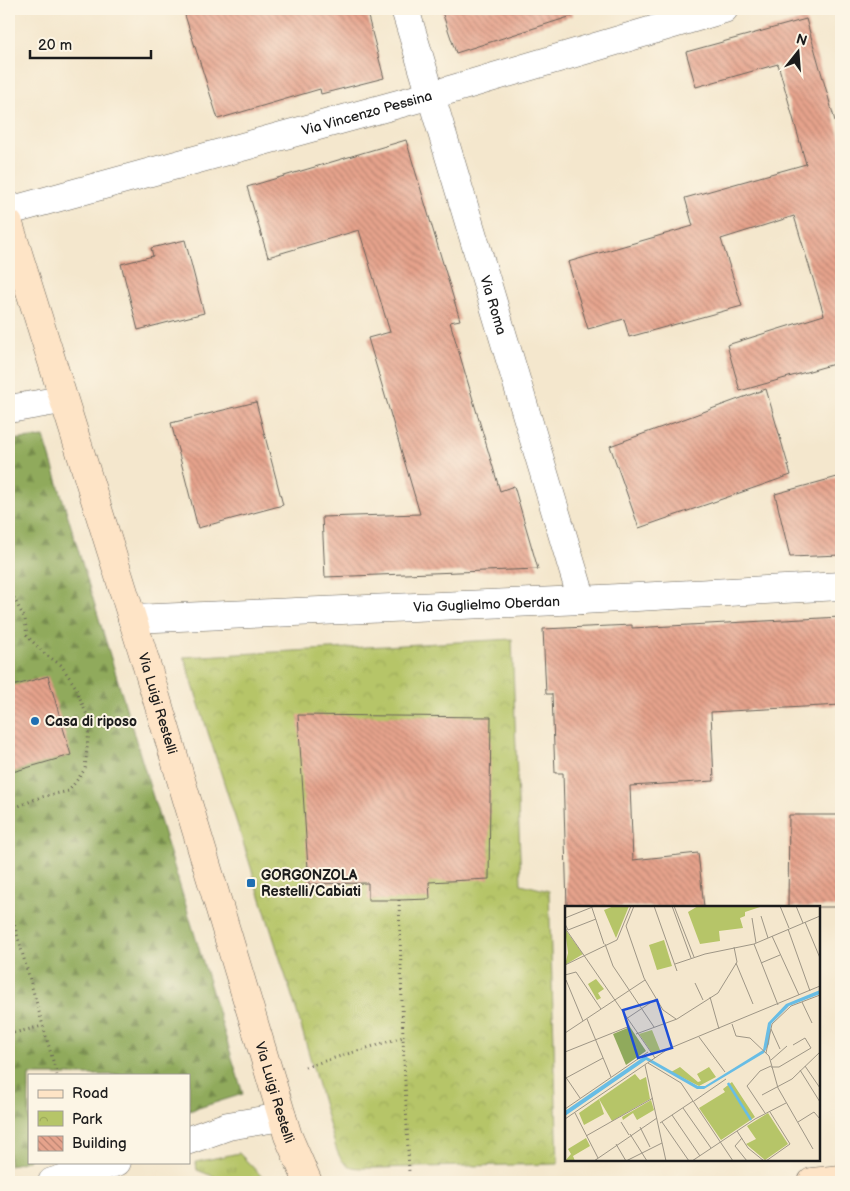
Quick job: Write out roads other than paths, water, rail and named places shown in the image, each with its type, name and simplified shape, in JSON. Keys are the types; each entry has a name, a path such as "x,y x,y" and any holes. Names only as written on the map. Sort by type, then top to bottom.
{"street":[{"name":"Via Roma","path":"405,9 582,600"},
{"name":"Via Vincenzo Pessina","path":"9,212 431,95 724,9"},
{"name":"Via Luigi Restelli","path":"9,224 62,400 132,619 282,1118 308,1182"},
{"path":"9,409 62,400"},
{"name":"Via Guglielmo Oberdan","path":"132,619 582,600 841,586"},
{"path":"190,1140 228,1126 282,1118"},
{"path":"52,1182 110,1164"},
{"path":"812,1182 841,1179"}],"place":[{"name":"Casa di riposo","path":"35,721"},
{"name":"GORGONZOLA Restelli/Cabiati","path":"251,883"}]}
